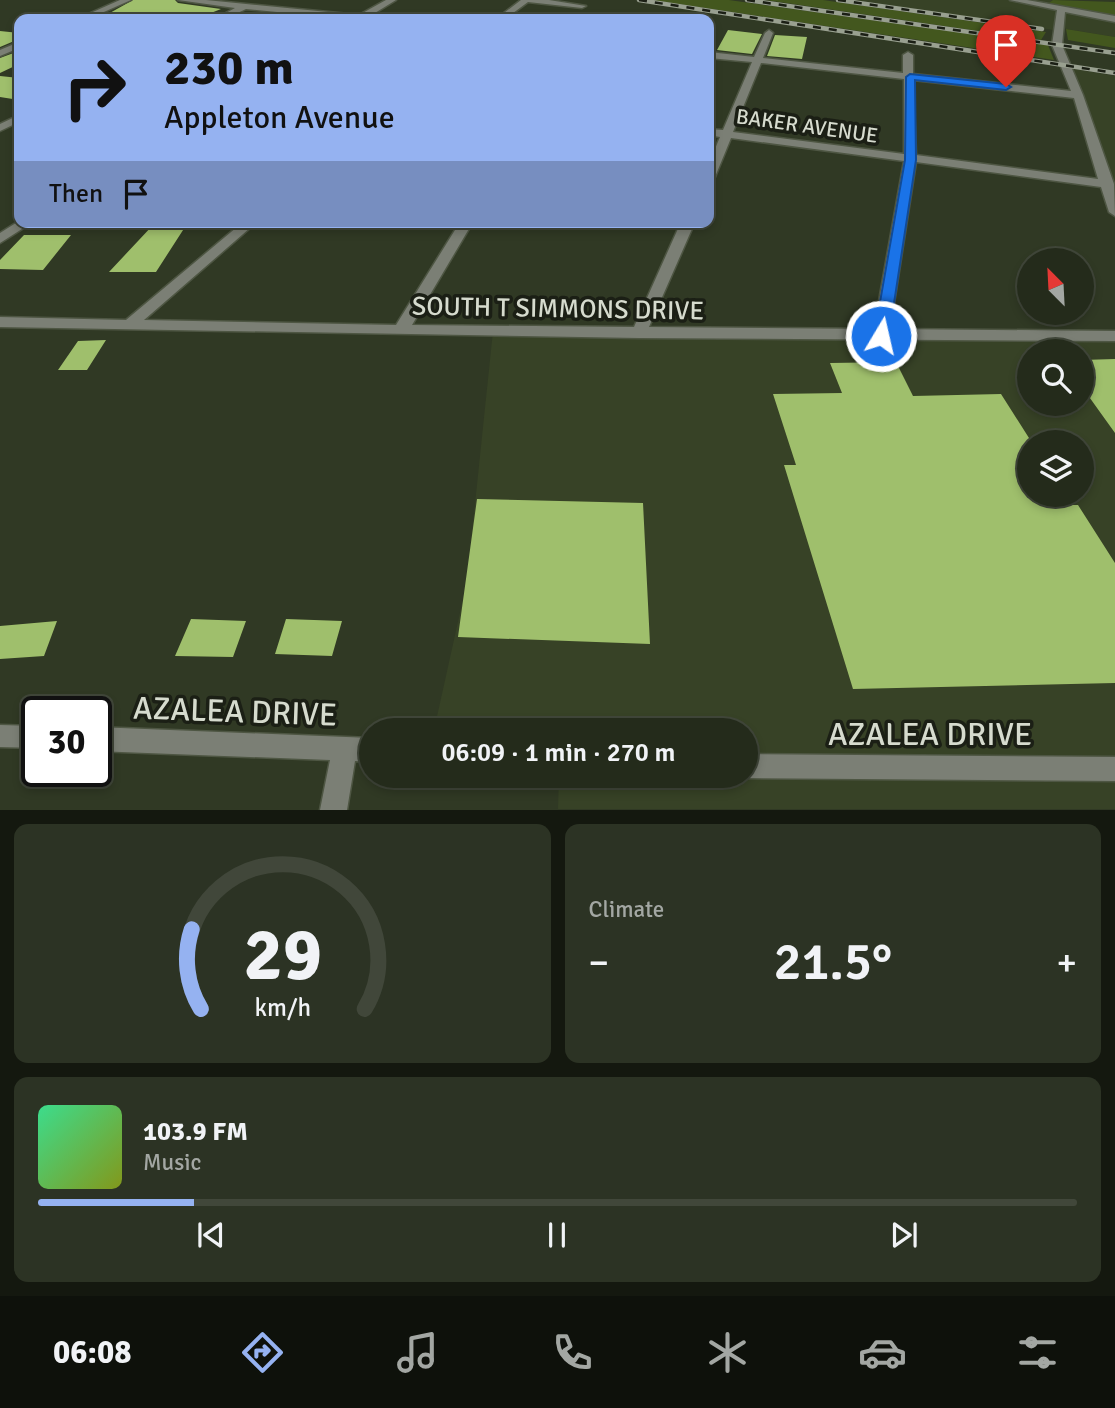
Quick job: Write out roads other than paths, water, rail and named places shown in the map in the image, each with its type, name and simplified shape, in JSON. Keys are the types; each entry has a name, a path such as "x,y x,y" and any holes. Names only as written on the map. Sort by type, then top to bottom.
{"street":[{"path":"92,14 127,0"},
{"path":"182,0 318,14"},
{"path":"229,14 257,0"},
{"path":"371,14 392,0"},
{"path":"507,14 527,0 582,6"},
{"path":"1014,0 1115,19"},
{"path":"1061,9 1057,45 1078,95 1115,212"},
{"path":"714,166 769,33"},
{"path":"881,336 910,160 908,55"},
{"path":"714,56 1078,95"},
{"name":"BAKER AVENUE","path":"714,133 1108,184"},
{"path":"0,239 17,228"},
{"path":"129,325 244,228"},
{"path":"401,330 463,228"},
{"path":"639,333 685,228"},
{"name":"SOUTH T SIMMONS DRIVE","path":"0,322 639,333 1115,336"},
{"path":"0,736 21,737"},
{"name":"AZALEA DRIVE","path":"112,740 358,749"},
{"path":"333,810 358,749"},
{"name":"AZALEA DRIVE","path":"758,766 1115,769"}],"railway":[{"path":"639,0 1115,73"},
{"path":"747,0 1115,53"},
{"path":"838,0 1042,29"}]}
